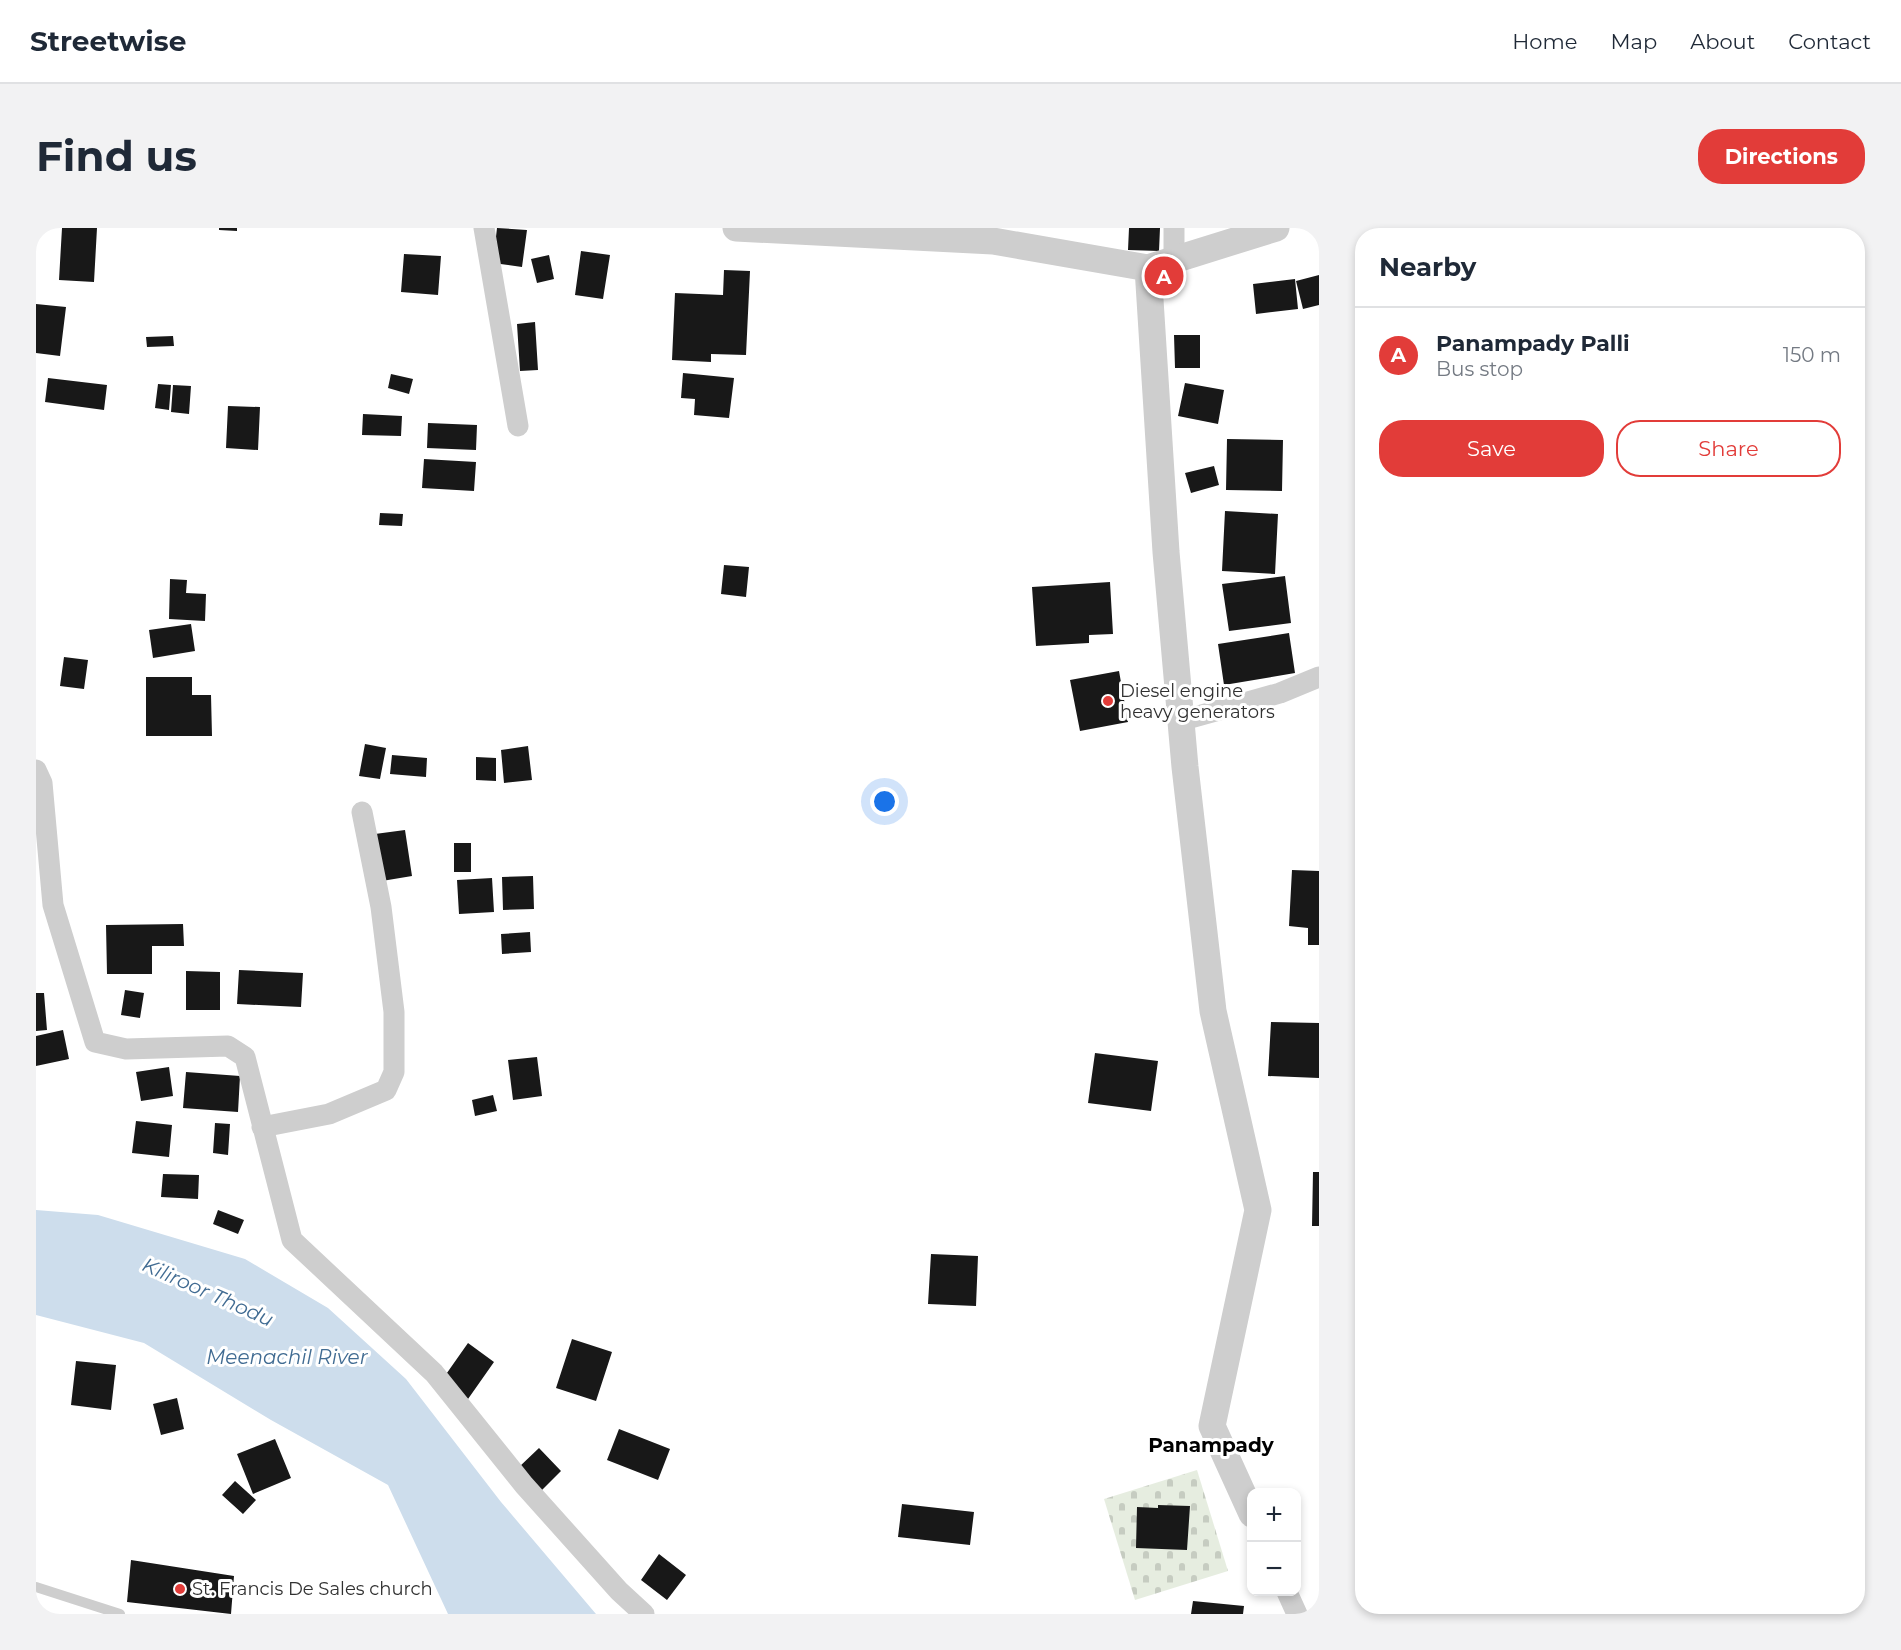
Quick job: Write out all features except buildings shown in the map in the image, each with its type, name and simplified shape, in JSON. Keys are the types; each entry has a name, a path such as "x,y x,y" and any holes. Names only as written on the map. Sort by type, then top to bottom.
{"street":[{"path":"484,228 518,426"},
{"path":"736,228 993,234 1148,268 1276,228"},
{"path":"1174,228 1174,261"},
{"path":"1148,268 1166,552 1180,721 1213,1011 1258,1210 1212,1426 1247,1505"},
{"path":"1180,721 1268,696 1319,678"},
{"path":"36,770 42,783 53,905 94,1042 126,1049 228,1046 245,1057 292,1240 317,1266 434,1373 524,1485 619,1591 644,1614"},
{"path":"262,1127 329,1114 356,1104 387,1090 394,1072 394,1012 381,907 362,812"},
{"path":"1289,1596 1297,1614"}],"lane":[{"path":"36,1587 120,1614"}],"green space":[{"path":"1197,1470 1228,1571 1135,1600 1104,1499"}],"water":[{"name":"Meenachil River","path":"36,1210 98,1215 245,1259 328,1308 406,1379 501,1502 596,1614 448,1614 388,1485 271,1420 144,1343 36,1315"}],"place":[{"name":"Panampady Palli","path":"1164,276"},
{"name":"Diesel engine heavy generators","path":"1108,701"},
{"name":"St. Francis De Sales church","path":"180,1589"}],"district":[{"name":"Panampady","path":"1211,1445"}],"water label":[{"name":"Kiliroor Thodu","path":"208,1292"}]}
